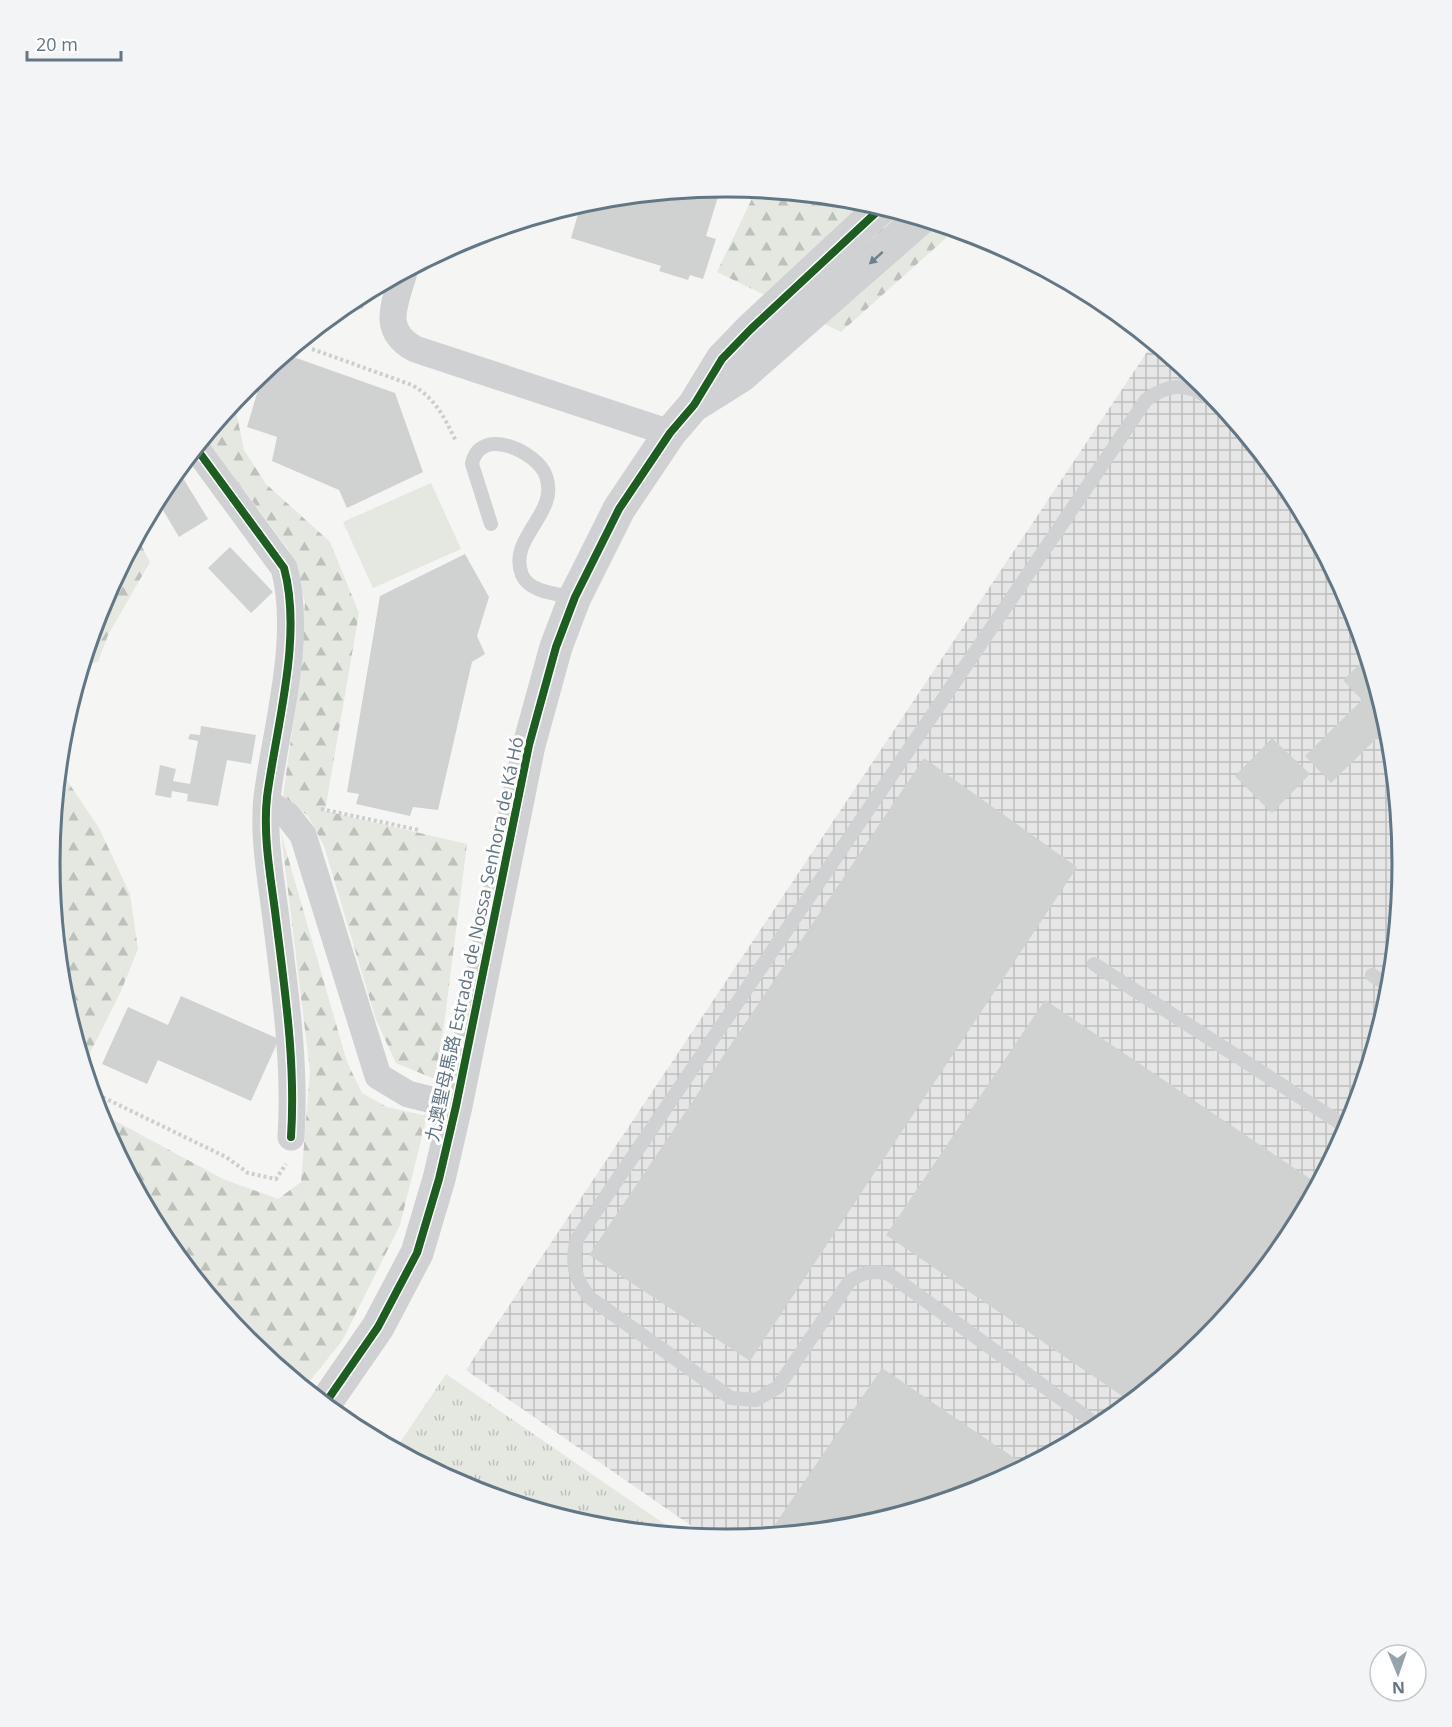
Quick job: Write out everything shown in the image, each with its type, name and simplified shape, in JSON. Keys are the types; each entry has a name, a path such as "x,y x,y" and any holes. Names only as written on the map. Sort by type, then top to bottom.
{"street":[{"name":"九澳聖母馬路 Estrada de Nossa Senhora de Ká Hó","path":"329,1398 378,1326 417,1253 439,1179 456,1106 529,745 556,647 576,597 619,509 670,433 694,405 711,374 750,329 874,214"},
{"name":"九澳聖母馬路 Estrada de Nossa Senhora de Ká Hó","path":"694,405 717,393 759,362 913,225"},
{"path":"402,282 393,317 394,333 404,343 415,349 670,433"},
{"path":"201,455 284,568 290,590 286,675 267,802 266,831 288,1019 293,1106 291,1137"},
{"path":"267,802 288,816 303,835 378,1076 408,1094 456,1106"}],"lane":[{"path":"1091,1420 889,1274 878,1271 858,1276 849,1282 778,1387 756,1400 744,1401 731,1398 590,1298 577,1278 573,1254 578,1239 1146,400 1162,388 1180,385 1195,391"},
{"path":"491,524 474,477 474,455 483,446 495,444 517,448 533,460 545,474 549,490 545,506 520,547 519,562 523,577 532,586 576,597"},
{"path":"1094,964 1339,1122"},
{"path":"1372,975 1381,981"}],"path":[{"path":"312,349 412,385 430,396 440,408 474,477"},
{"path":"314,807 419,830"},
{"path":"103,1097 226,1157 248,1173 276,1179 289,1159 291,1137"}],"shaded area":[{"path":"1149,350 1197,393 1227,424 1280,493 1303,530 1323,569 1357,649 1379,734 1386,777 1391,820 1391,907 1379,993 1357,1078 1341,1118 1303,1197 1280,1234 1227,1303 1197,1334 1131,1392 1096,1417 1021,1461 981,1479 898,1507 856,1517 770,1528 695,1529 466,1370"}],"green space":[{"path":"752,198 813,203 856,210 948,236 841,332 717,272"},
{"path":"236,412 244,450 266,484 330,542 359,613 325,811 467,844 437,1080 396,1063 376,1020 324,846 308,816 283,796 299,683 305,602 290,552 209,444"},
{"path":"431,483 461,549 373,588 343,522"},
{"path":"141,545 150,562 108,635 98,662 91,663 95,649"},
{"path":"66,779 99,828 130,894 138,949 121,991 89,1056 73,993 65,941 67,935 64,929 61,907 60,864 61,820"},
{"path":"281,833 347,1062 362,1093 387,1107 427,1116 400,1225 342,1341 309,1382 255,1334 225,1303 198,1269 172,1234 149,1196 111,1119 223,1179 278,1199 301,1182 310,1071"},
{"path":"446,1374 669,1527 596,1517 554,1507 471,1479 399,1444"}],"building":[{"path":"718,197 706,236 716,239 703,279 690,275 688,280 659,271 661,266 571,238 578,214 639,203"},
{"path":"294,357 395,393 423,472 347,508 339,490 272,461 277,437 247,427 258,390"},
{"path":"183,478 208,519 179,537 162,509"},
{"path":"230,547 273,592 251,613 208,568"},
{"path":"465,554 489,597 477,636 485,654 472,662 438,810 413,807 410,816 356,804 359,794 347,792 380,596"},
{"path":"1361,663 1379,736 1331,783 1305,756 1362,700 1343,680"},
{"path":"201,726 256,735 251,764 227,760 218,806 187,801 188,794 172,791 171,798 155,795 160,765 176,769 173,781 190,784 198,741 188,739 190,734 200,735"},
{"path":"1272,738 1310,774 1272,813 1235,776"},
{"path":"924,758 1077,867 750,1361 589,1255"},
{"path":"181,996 279,1039 251,1101 158,1060 147,1084 102,1064 128,1007 168,1025"},
{"path":"1045,1000 1312,1180 1280,1234 1227,1303 1165,1364 1124,1397 886,1235"},
{"path":"882,1368 1020,1462 981,1479 898,1507 856,1517 773,1528"}],"cycle path":[{"path":"329,1398 378,1327 417,1253 439,1179 456,1106 529,745 556,647 575,597 619,509 670,433 694,405 722,359 874,214"},
{"path":"201,455 284,568 289,595 291,623 289,652 267,797 266,840 288,1023 292,1080 291,1137"}]}
